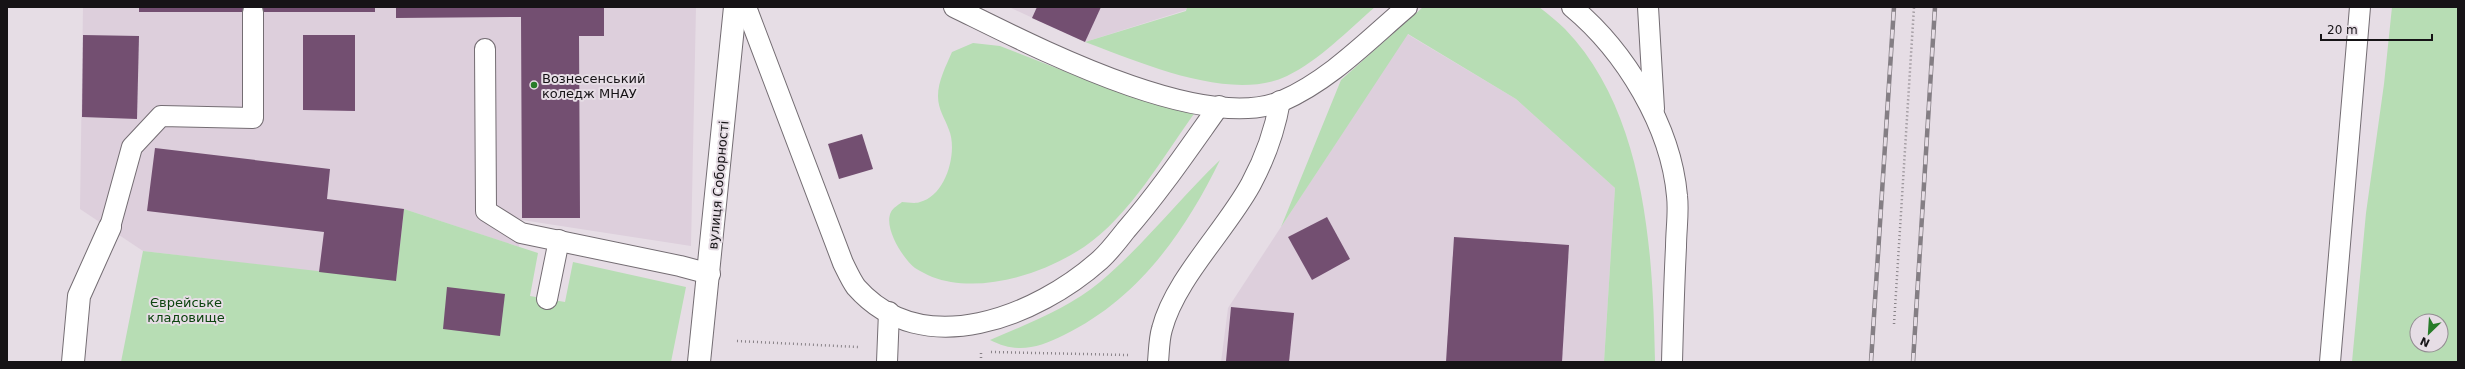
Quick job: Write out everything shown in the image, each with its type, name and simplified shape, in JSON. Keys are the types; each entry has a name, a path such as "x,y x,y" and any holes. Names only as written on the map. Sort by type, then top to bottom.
{"street":[{"name":"вулиця Соборності","path":"700,362 710,274 735,7"},
{"path":"73,362 79,296 110,227"}],"lane":[{"path":"746,7 843,263 855,286 873,304 919,325 944,328 972,326 1021,310 1075,280 1102,259 1144,210 1219,106"},
{"path":"954,7 977,12 1076,65 1111,79 1182,100 1219,106 1250,107 1280,101 1308,88 1332,71 1407,7"},
{"path":"1572,7 1610,46 1634,78 1654,113 1668,153 1677,195 1672,362"},
{"path":"1648,7 1654,113"},
{"path":"2330,362 2360,7"},
{"path":"110,227 132,147 161,116 253,118 253,12"},
{"path":"485,49 486,211 521,232 710,274"},
{"path":"1158,362 1162,328 1166,316 1180,290 1250,185 1276,123 1280,101"},
{"path":"547,299 559,240"},
{"path":"887,362 889,312"}],"path":[{"path":"1894,324 1914,7"},
{"path":"737,341 858,347"},
{"path":"981,362 981,352 1100,354"}],"shaded area":[{"path":"83,7 696,7 691,246 522,220 519,247 404,209 396,281 143,251 80,209"},
{"path":"1009,7 1187,7 1186,10 1085,42"},
{"path":"1407,34 1516,99 1615,188 1604,362 1221,362 1228,308"}],"green space":[{"path":"1187,7 1375,7 1311,62 1287,76 1264,83 1239,85 1185,77 1132,60 1085,42 1186,11"},
{"path":"1423,7 1539,7 1565,29 1592,63 1613,101 1629,142 1640,186 1647,230 1651,275 1655,362 1604,362 1615,188 1516,99 1408,34 1281,227 1341,80"},
{"path":"2392,7 2458,7 2458,362 2352,362 2366,213 2384,84"},
{"path":"973,43 1000,46 1092,82 1196,111 1145,184 1131,202 1101,234 1070,256 1054,264 1021,276 986,283 951,282 941,280 915,268 905,258 900,250 892,234 889,218 891,212 902,202 918,203 929,198 937,191 948,172 952,150 951,139 939,106 938,90 952,52"},
{"path":"1220,160 1191,213 1175,238 1137,283 1115,303 1091,320 1064,335 1036,346 1027,348 1009,347 990,340 1061,308 1100,282 1132,253"},
{"name":"Єврейське кладовище","path":"404,209 538,253 530,296 565,302 573,262 686,287 671,362 121,362 143,251 396,280"}],"building":[{"path":"139,7 375,7 375,12 139,12"},
{"name":"Вознесенський коледж МНАУ","path":"396,7 604,7 604,36 579,36 580,218 522,218 521,17 396,18"},
{"path":"1037,7 1101,7 1085,42 1032,18"},
{"path":"83,35 139,36 137,119 82,117"},
{"path":"303,35 355,35 355,111 303,110"},
{"path":"862,134 873,169 839,179 828,144"},
{"path":"155,148 330,169 327,199 404,209 396,281 319,272 324,232 147,211"},
{"path":"1327,217 1350,259 1312,280 1288,237"},
{"path":"1454,237 1569,245 1562,362 1446,362"},
{"path":"447,287 505,294 500,336 443,329"},
{"path":"1231,307 1294,313 1289,362 1226,361"}],"railway":[{"path":"1871,362 1894,7"},
{"path":"1913,362 1935,7"}],"place":[{"name":"Вознесенський коледж МНАУ","path":"534,85"}]}
